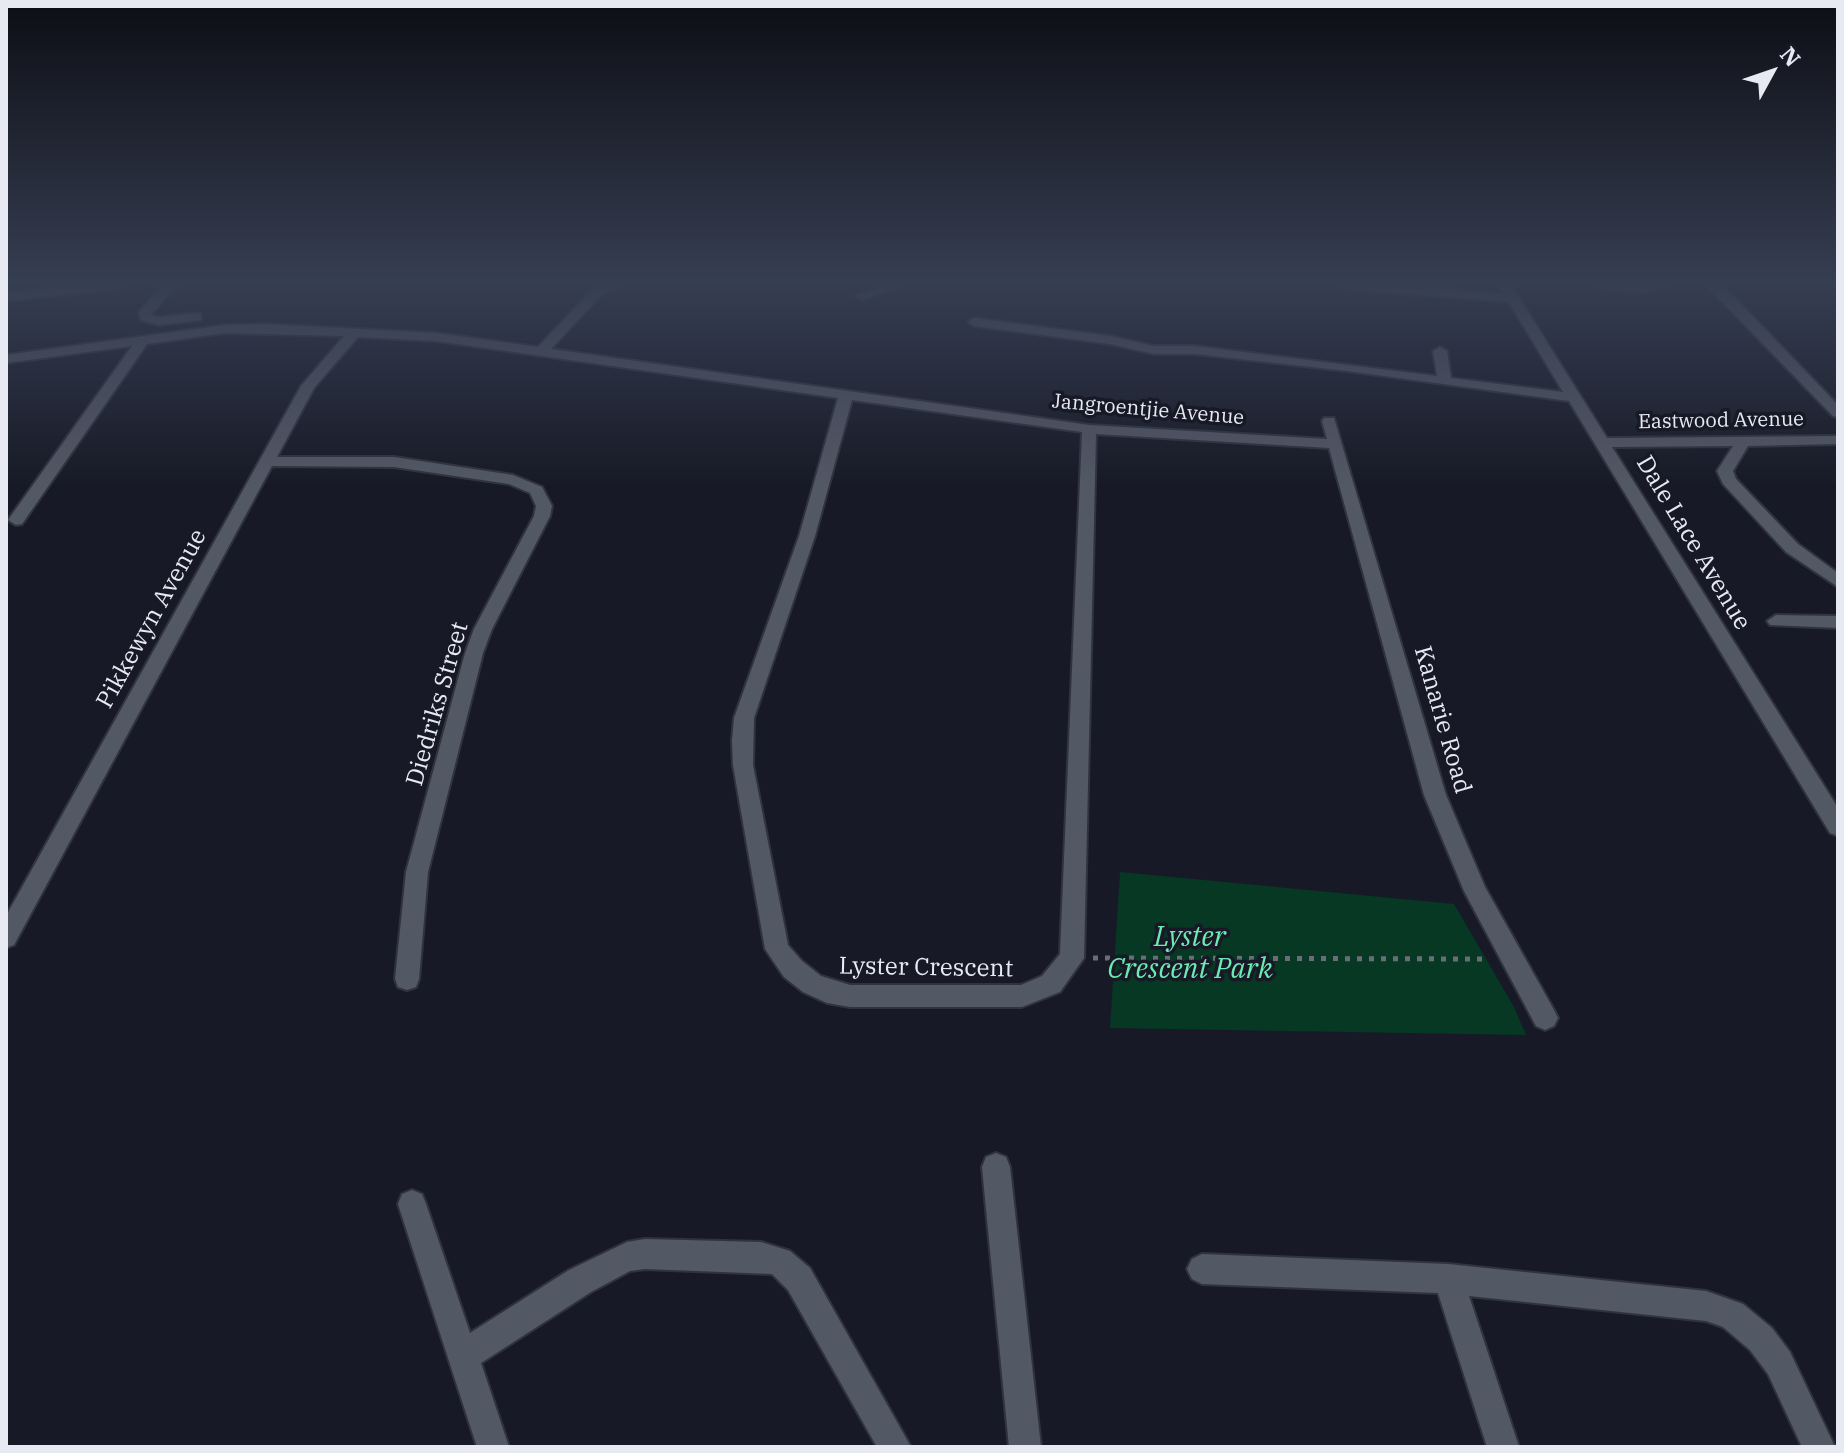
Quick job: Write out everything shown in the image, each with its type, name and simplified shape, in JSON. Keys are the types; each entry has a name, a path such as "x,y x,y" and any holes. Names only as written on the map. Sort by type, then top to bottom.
{"street":[{"name":"Jangroentjie Avenue","path":"6,359 52,353"},
{"path":"16,520 134,353"},
{"name":"Pikkewyn Avenue","path":"6,938 308,386 337,353"},
{"name":"Jangroentjie Avenue","path":"555,353 1089,429 1335,444"},
{"path":"1220,353 1572,397"},
{"path":"1440,353 1445,382"},
{"name":"Dale Lace Avenue","path":"1545,353 1604,443 1838,827"},
{"path":"1781,353 1838,413"},
{"path":"6,375 22,357"},
{"name":"Lyster Crescent","path":"846,394 807,536 744,718 743,765 777,949 793,969 827,992 883,998 1022,996 1051,984 1072,958"},
{"name":"Kanarie Road","path":"1329,421 1435,795 1456,851 1545,1018"},
{"path":"1072,958 1089,429"},
{"name":"Eastwood Avenue","path":"1604,443 1838,440"},
{"path":"1743,441 1725,471 1729,481 1792,548 1838,581"},
{"name":"Diedriks Street","path":"266,461 394,462 513,480 536,490 544,506 542,516 483,629 474,653 417,872 407,979"},
{"path":"1776,621 1838,622"},
{"path":"996,1167 1025,1447"},
{"path":"412,1204 493,1447"},
{"path":"463,1356 580,1281 627,1257 761,1257 780,1261 799,1279 895,1447"},
{"path":"1202,1269 1448,1279 1706,1306 1732,1315 1761,1339 1779,1363 1819,1447"},
{"path":"1448,1279 1503,1447"}],"path":[{"path":"1072,958 1511,959"}],"green space":[{"name":"Lyster Crescent Park","path":"1120,872 1454,904 1514,1007 1526,1035 1110,1028"}]}
